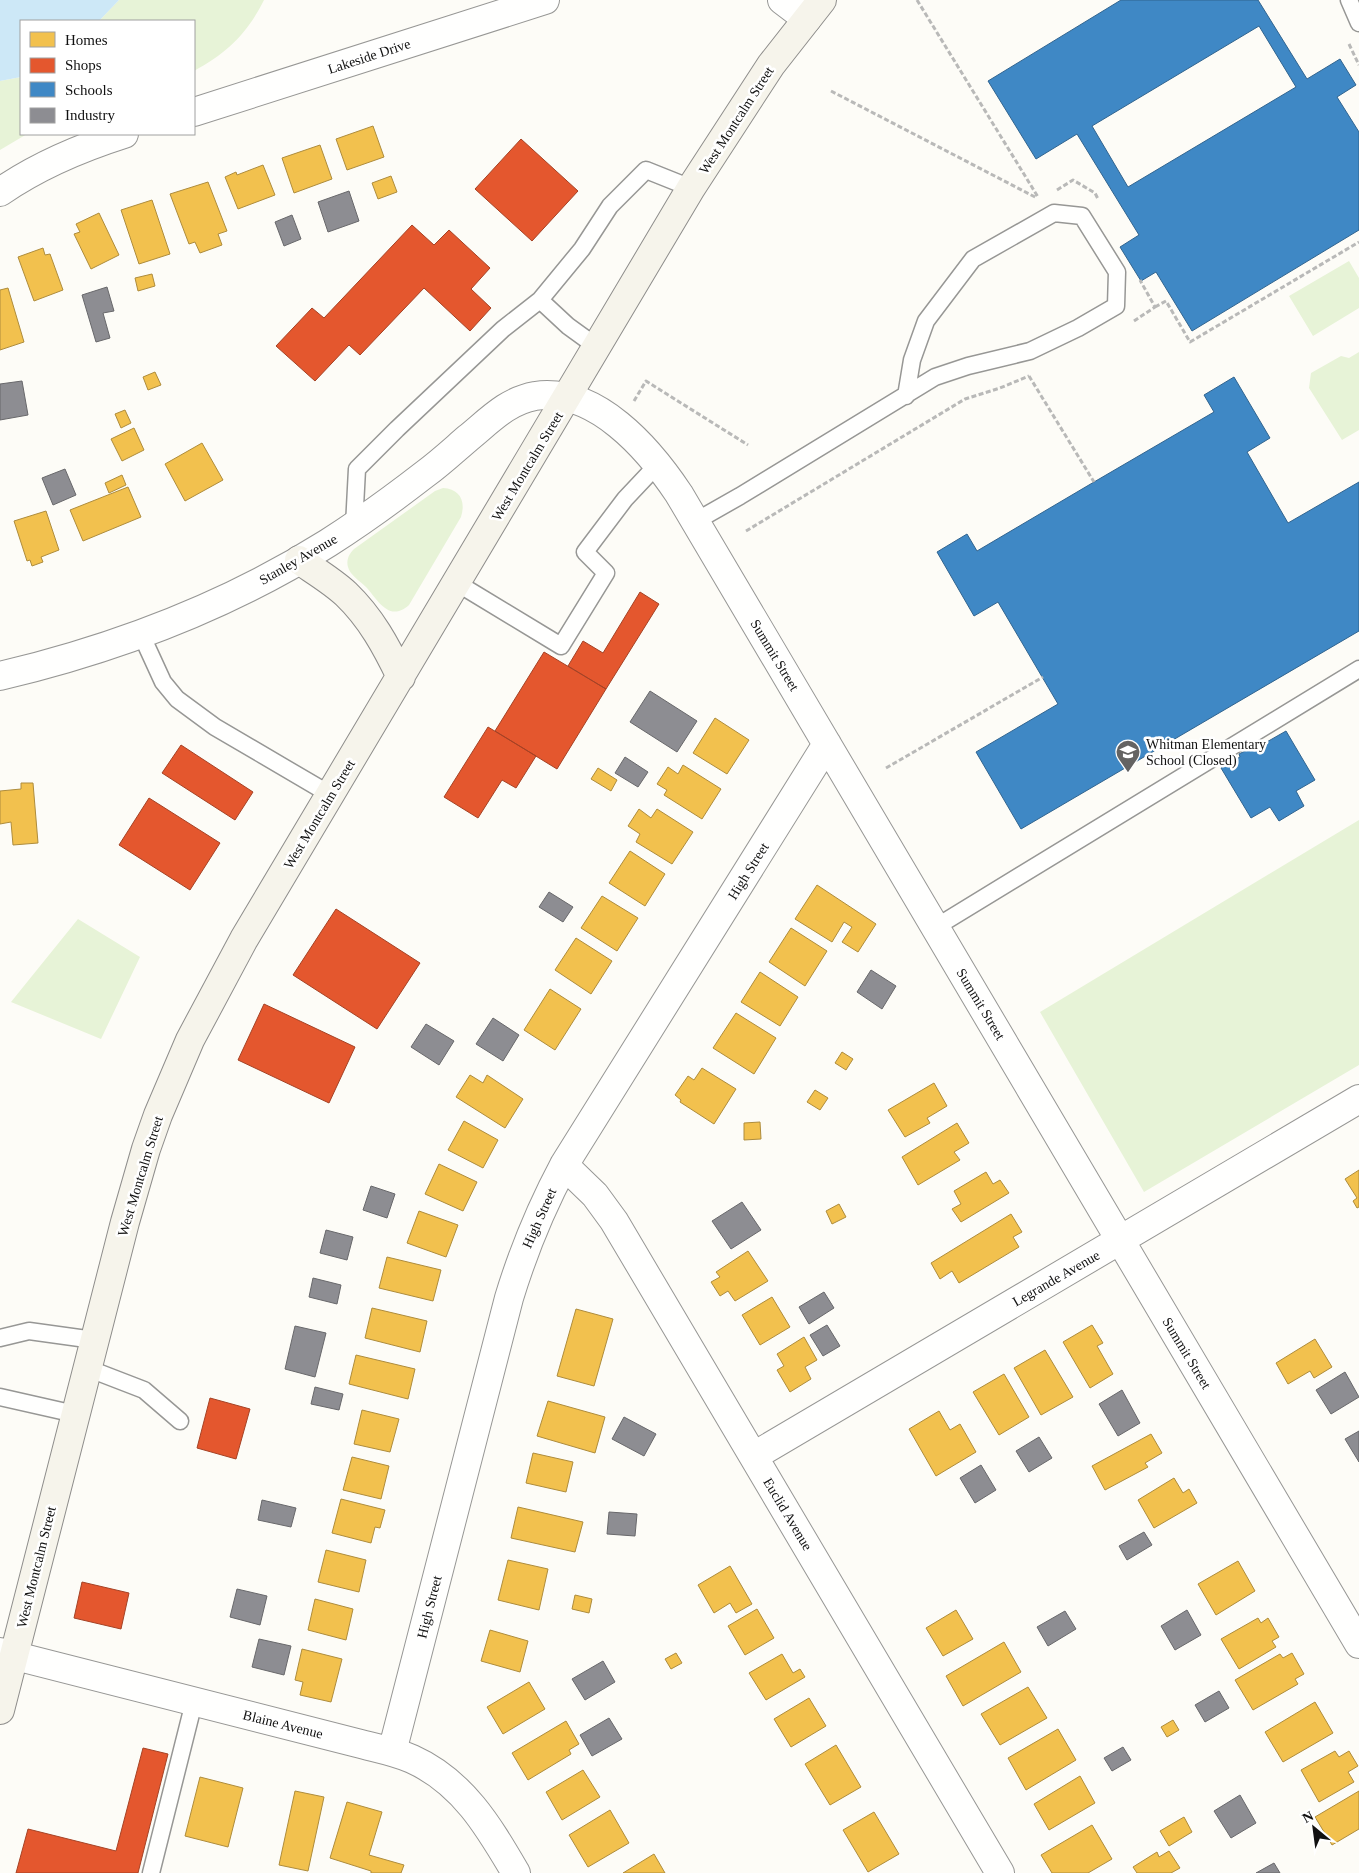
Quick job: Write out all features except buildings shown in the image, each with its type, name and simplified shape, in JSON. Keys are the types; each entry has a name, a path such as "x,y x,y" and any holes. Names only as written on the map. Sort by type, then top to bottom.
{"main road":[{"name":"West Montcalm Street","path":"0,1710 7,1654 75,1414 125,1222 146,1149 179,1066 211,1000 244,939 691,188 772,65 814,9"},
{"path":"299,560 330,582 358,606 386,645 401,677"}],"street":[{"name":"Lakeside Drive","path":"195,112 545,0"},
{"path":"782,0 814,9"},
{"path":"0,192 48,163 90,144 121,135"},
{"name":"Stanley Avenue","path":"0,676 77,656 141,634 225,598 299,560 354,526 426,474 502,409 534,396 567,398"},
{"name":"Summit Street","path":"567,398 602,413 618,424 640,444 674,486 1359,1644"},
{"name":"High Street","path":"392,1752 514,1282 531,1233 546,1199 564,1166 827,744"},
{"name":"Legrande Avenue","path":"754,1456 1359,1099"},
{"name":"Euclid Avenue","path":"564,1166 595,1195 614,1221 1000,1873"},
{"name":"Blaine Avenue","path":"7,1654 392,1752 412,1759 449,1782 466,1798 490,1829 516,1873"}],"lane":[{"path":"1349,0 1359,23"},
{"path":"354,526 357,469 503,329 540,300 582,249 610,206 646,170 691,188"},
{"path":"696,521 906,396 935,377 968,366 1030,350 1078,328 1116,306 1116,272 1082,216 1054,213 972,260 926,321 912,360 906,396"},
{"path":"540,300 568,326 597,347"},
{"path":"457,583 561,646 606,573 585,552 625,499 658,464"},
{"path":"141,634 163,682 177,699 215,727 331,795"},
{"path":"936,928 1359,669"},
{"path":"0,1338 28,1331 94,1340"},
{"path":"87,1368 144,1390 180,1421"},
{"path":"0,1397 75,1414"},
{"path":"151,1873 194,1702"}],"path":[{"path":"831,91 1040,200 917,0"},
{"path":"1155,307 1166,301 1190,342 1359,242"},
{"path":"1029,376 1094,482"},
{"path":"633,402 646,381 748,445"},
{"path":"886,768 1042,677"}],"green space":[{"path":"119,0 264,0 243,33 226,50 195,70 195,20 100,20"},
{"path":"20,77 20,135 25,135 0,150 0,81"},
{"path":"1349,261 1359,278 1359,308 1313,336 1289,296"},
{"path":"1359,352 1359,430 1342,440 1309,388 1311,373 1341,356 1349,358"},
{"path":"443,488 454,491 460,497 463,506 461,517 409,605 396,612 390,611 384,608 351,573 347,564 348,557 354,549 435,491"},
{"path":"1359,820 1359,1065 1144,1192 1040,1012"},
{"path":"78,919 140,957 101,1039 11,1002"}],"water":[{"path":"0,0 119,0 100,20 20,20 20,77 0,81"}],"place":[{"name":"Whitman Elementary School (Closed)","path":"1128,773"}]}
